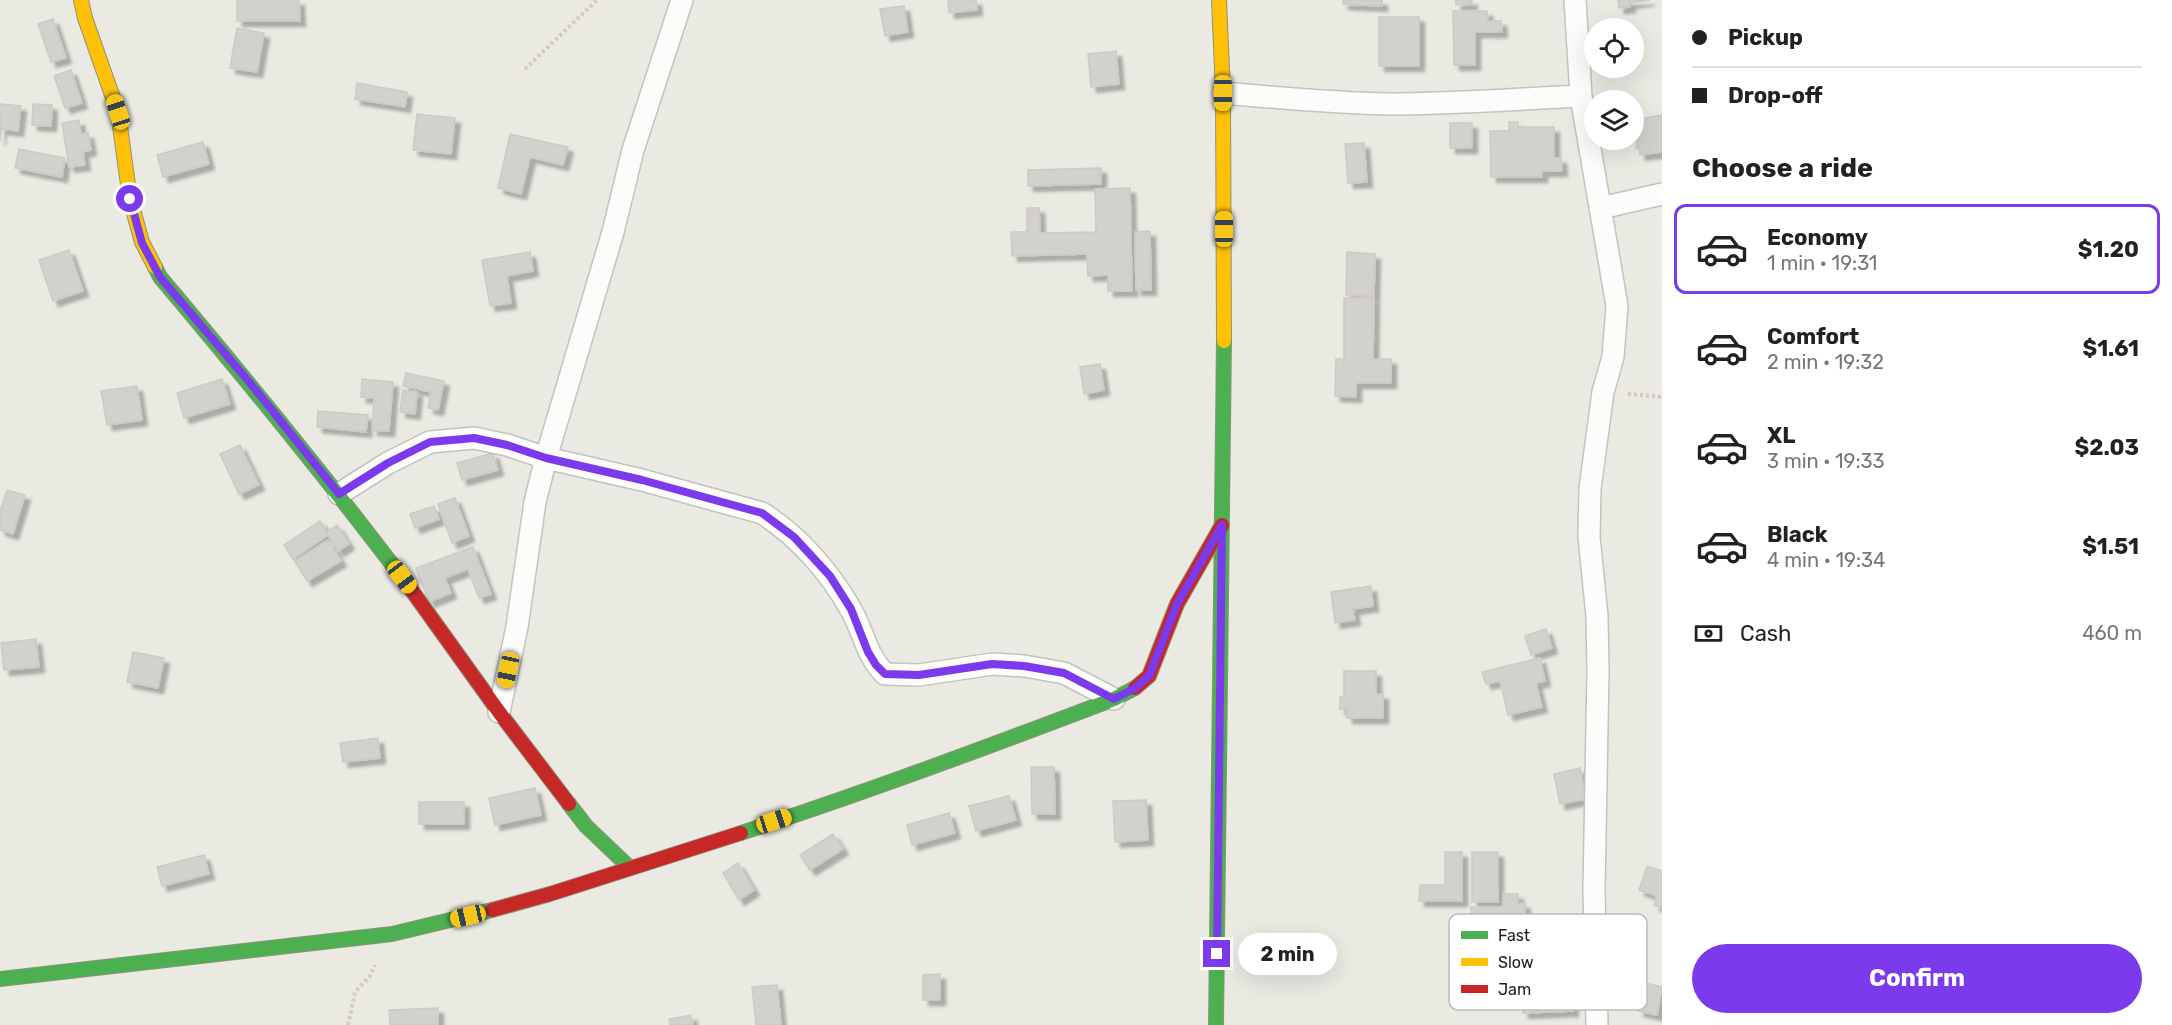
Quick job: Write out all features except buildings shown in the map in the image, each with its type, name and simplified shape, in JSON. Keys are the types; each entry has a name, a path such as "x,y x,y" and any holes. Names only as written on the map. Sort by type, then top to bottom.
{"main road":[{"path":"81,0 85,18 118,112 130,199 142,243 160,277 255,389 339,494 586,826 628,867"},
{"path":"1216,1025 1224,297 1223,93 1219,0"},
{"path":"0,979 392,934 550,894 628,867 836,802 964,756 1114,699 1135,688 1149,676 1177,604 1222,525"}],"street":[{"path":"499,712 517,627 535,502 546,458 613,231 633,150 682,0"},
{"path":"1575,0 1581,96 1617,306 1613,357 1603,392 1590,489 1589,537 1597,616 1598,671 1595,914"},
{"path":"1223,93 1387,104 1581,96"},
{"path":"1601,208 1662,194"},
{"path":"339,494 388,463 430,442 474,438 507,445 546,458 642,480 762,513 794,537 830,576 851,609 868,652 885,674 919,675 992,664 1024,666 1064,673 1114,699"},
{"path":"1597,1010 1597,1025"}],"path":[{"path":"525,69 597,0"},
{"path":"1603,392 1662,397"},
{"path":"348,1025 355,992 370,976 392,934"}],"traffic: fast":[{"path":"155,267 160,277 287,431 410,588"},
{"path":"1216,1025 1224,341"},
{"path":"741,833 975,751 1114,699 1135,688"},
{"path":"569,804 586,826 629,867"},
{"path":"0,979 392,934 492,910"}],"traffic: slow":[{"path":"81,0 85,18 118,112 130,199 142,242 155,267"},
{"path":"1219,0 1223,93 1224,341"}],"traffic: jam":[{"path":"1135,688 1149,676 1177,604 1222,525"},
{"path":"410,588 499,712 569,804"},
{"path":"492,910 550,894 741,833"}],"route":[{"path":"130,199 142,243 160,277 255,389 339,494 388,463 430,442 474,438 762,513 794,537 830,576 851,609 868,652 885,674 919,675 992,664 1024,666 1064,673 1114,699 1135,688 1149,676 1177,604 1222,525 1217,954"}]}
